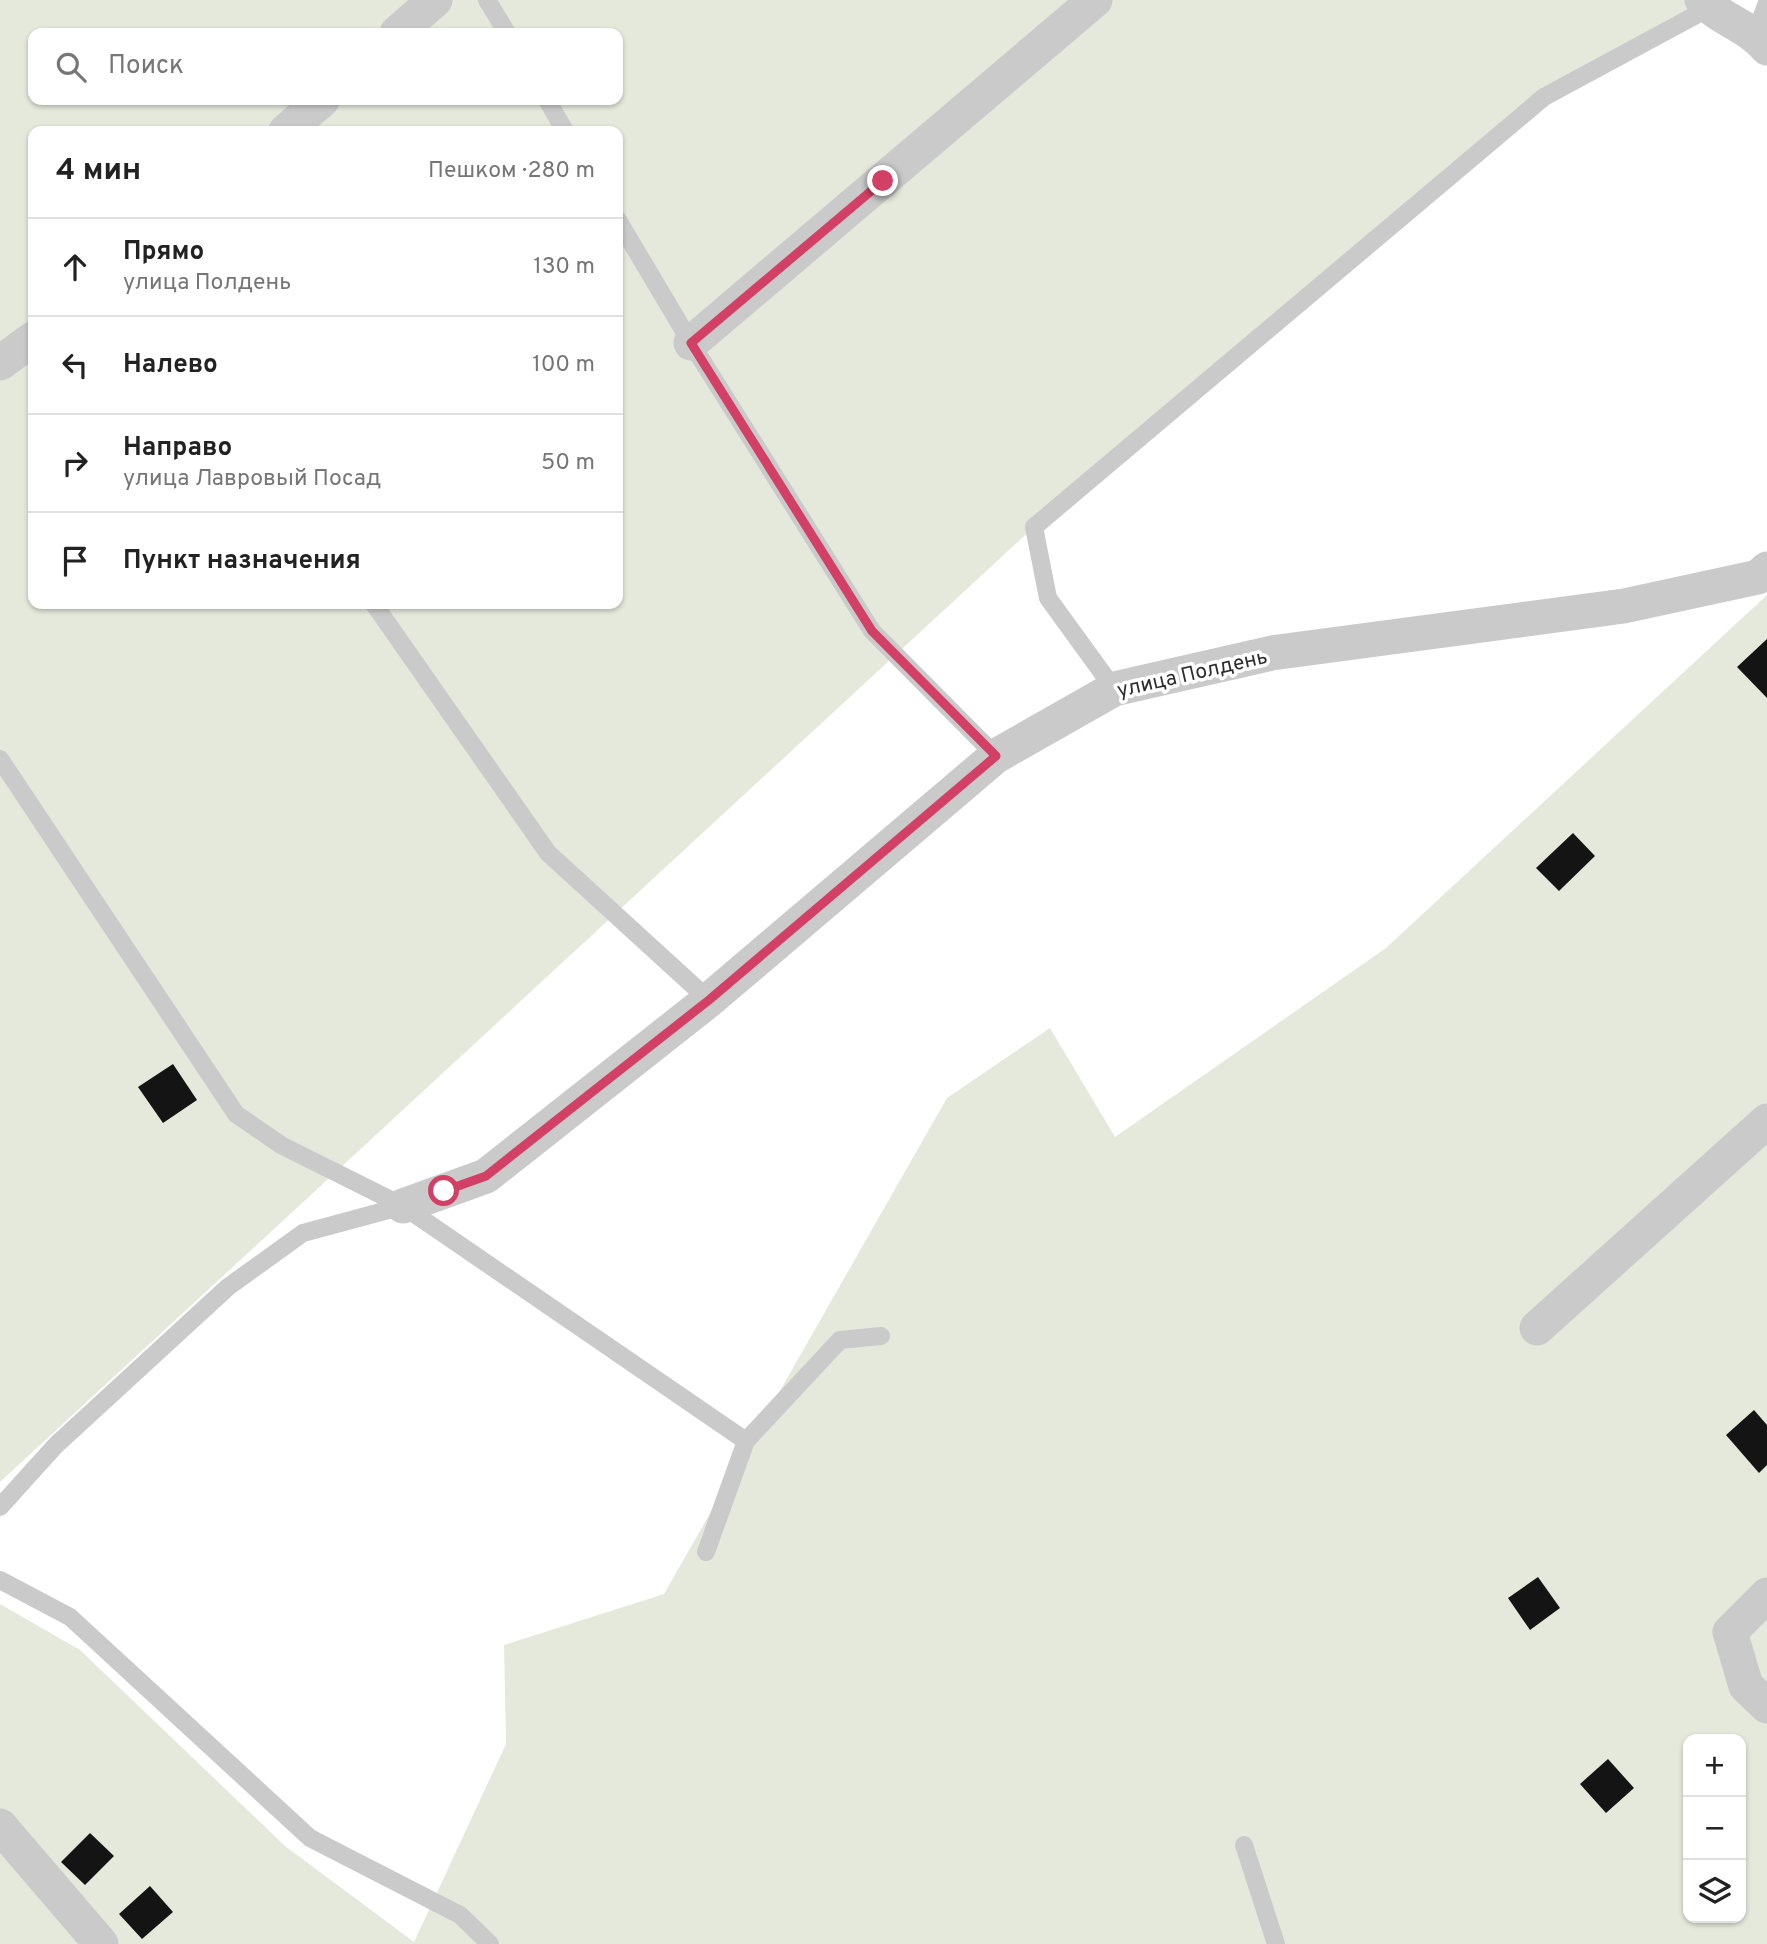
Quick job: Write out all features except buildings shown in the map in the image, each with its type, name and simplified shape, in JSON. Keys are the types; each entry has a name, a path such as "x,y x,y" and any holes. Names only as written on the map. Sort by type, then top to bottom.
{"street":[{"path":"403,28 435,0"},
{"path":"691,343 1095,0"},
{"path":"1705,4 1763,28"},
{"path":"292,126 316,105"},
{"path":"0,363 28,343"},
{"name":"улица Полдень","path":"403,1206 486,1176 709,1000 996,756 1114,689 1272,653 1624,606 1758,577 1767,569"},
{"path":"1537,1328 1767,1121"},
{"path":"1757,1696 1730,1632 1767,1595"},
{"path":"0,1825 100,1944"}],"lane":[{"path":"488,0 504,28"},
{"path":"1114,689 1048,598 1034,527 1544,97 1705,4"},
{"path":"550,105 562,126"},
{"path":"623,228 691,343 872,631 996,756"},
{"path":"377,609 548,853 709,1000"},
{"path":"0,759 236,1114 281,1145 403,1206 746,1441"},
{"path":"0,1507 56,1445 228,1287 303,1233 403,1206"},
{"path":"706,1552 746,1441 840,1340 881,1336"},
{"path":"0,1580 70,1617 310,1838 460,1915 490,1944"},
{"path":"1244,1845 1276,1944"}],"shaded area":[{"path":"0,0 1717,0 1544,97 1034,527 0,1482"},
{"path":"1767,595 1767,1944 0,1944 0,1604 80,1650 285,1846 414,1942 506,1744 504,1645 664,1594 947,1098 1050,1028 1115,1137 1386,948"}],"route":[{"path":"444,1191 486,1176 709,1000 996,756 872,631 691,343 883,181"}]}
